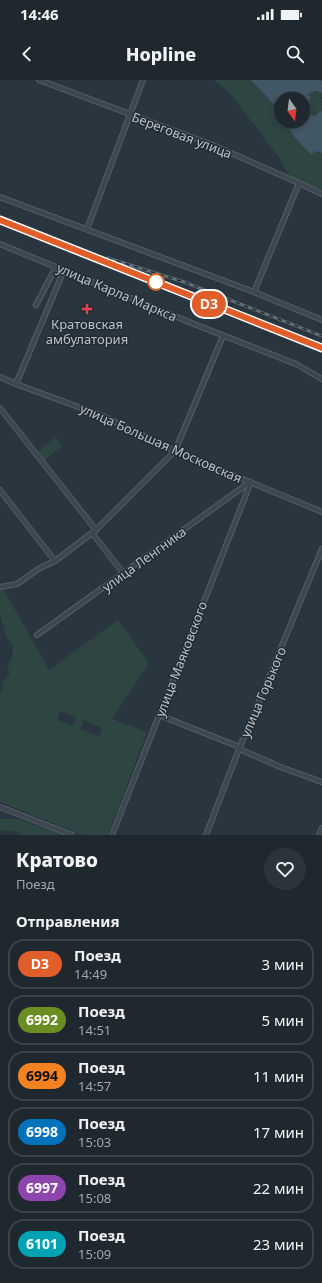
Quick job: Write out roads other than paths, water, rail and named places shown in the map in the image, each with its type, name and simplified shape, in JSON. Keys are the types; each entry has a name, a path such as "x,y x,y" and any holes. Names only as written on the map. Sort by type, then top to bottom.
{"street":[{"name":"Береговая улица","path":"39,80 215,146 322,194"},
{"path":"88,229 143,80"},
{"path":"254,292 299,183"},
{"path":"0,197 254,292 322,320"},
{"name":"улица Карла Маркса","path":"0,244 223,336 296,364 322,379"},
{"path":"36,305 56,267"},
{"path":"16,384 64,270"},
{"path":"0,587 17,584 40,568 55,561 94,532 175,451 223,336"},
{"name":"улица Большая Московская","path":"0,377 103,416 175,451 322,512"},
{"path":"0,408 124,574"},
{"name":"улица Ленгника","path":"37,635 251,482"},
{"name":"улица Маяковского","path":"112,835 251,482"},
{"path":"0,490 55,561"},
{"name":"улица Горького","path":"206,835 239,749 322,549"},
{"path":"159,715 237,746 239,749 283,768 322,782"},
{"path":"0,807 72,835"},
{"path":"319,835 322,828"}],"water":[{"path":"251,80 321,80 322,82 322,93 316,91 310,93 274,92 274,105"},
{"path":"322,111 322,153 317,151 311,154 289,128 310,128 310,113 311,116 317,115"}],"railway":[{"path":"0,220 322,348"},
{"path":"108,258 184,282 322,336"}],"train":[{"name":"D3","path":"0,220 322,348"}],"place":[{"name":"Кратовская амбулатория","path":"87,309"}]}
